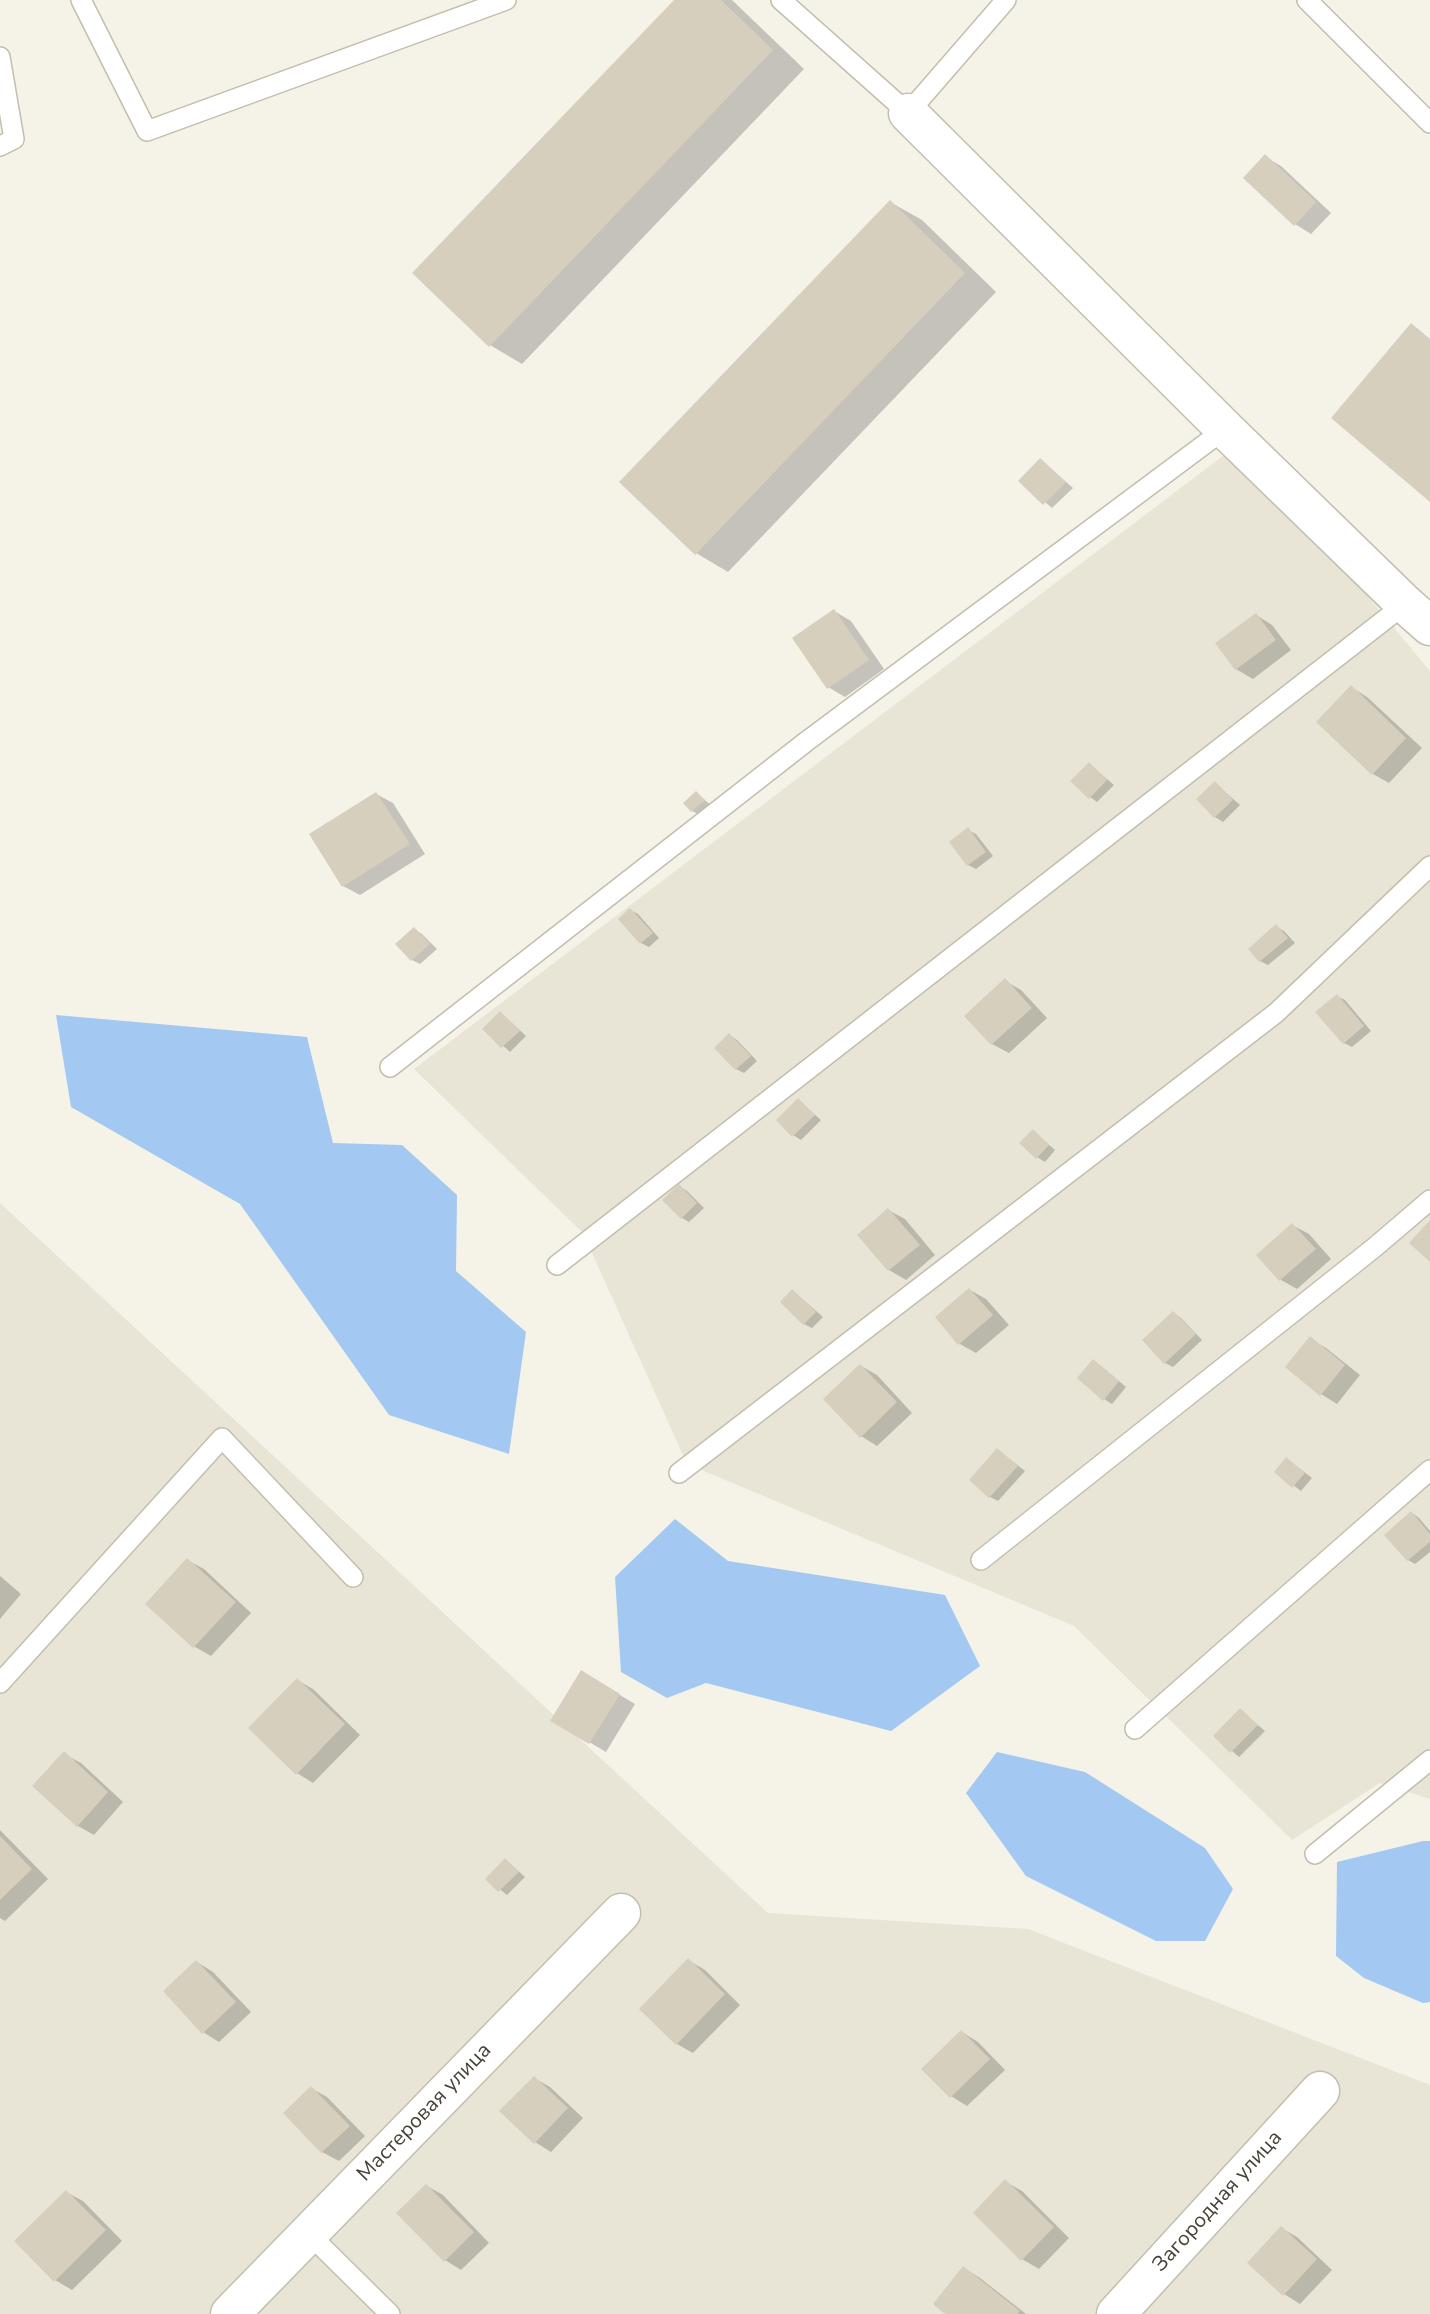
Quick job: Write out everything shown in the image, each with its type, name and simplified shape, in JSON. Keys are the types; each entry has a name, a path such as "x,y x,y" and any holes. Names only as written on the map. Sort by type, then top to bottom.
{"street":[{"path":"908,113 1225,429 1417,615"},
{"name":"Мастеровая улица","path":"230,2314 621,1913"},
{"name":"Загородная улица","path":"1115,2314 1320,2091"}],"lane":[{"path":"81,0 147,131 506,0"},
{"path":"781,0 908,113 1006,0"},
{"path":"1307,0 1430,123"},
{"path":"0,57 14,139 0,146"},
{"path":"390,1067 807,741 1225,429"},
{"path":"557,1265 1417,615"},
{"path":"680,1473 1276,1013 1430,866"},
{"path":"981,1560 1375,1247 1430,1200"},
{"path":"0,1684 222,1438 353,1577"},
{"path":"1135,1729 1430,1470"},
{"path":"1315,1854 1430,1760"},
{"path":"308,2233 390,2314"}],"shaded area":[{"path":"1240,443 1430,671 1430,1799 1380,1783 1292,1840 1074,1626 687,1464 583,1233 414,1069"},
{"path":"0,1203 768,1913 1028,1929 1430,2085 1430,2314 0,2314"}],"water":[{"path":"56,1015 307,1037 333,1143 402,1145 457,1195 456,1271 526,1332 509,1454 389,1415 240,1204 71,1107"},
{"path":"675,1519 728,1561 945,1595 980,1666 891,1731 706,1683 667,1698 621,1672 615,1577"},
{"path":"997,1752 1085,1772 1205,1848 1233,1889 1205,1941 1156,1941 1026,1876 966,1793"},
{"path":"1430,1841 1430,2002 1423,2003 1364,1978 1336,1956 1337,1862"}],"building":[{"path":"674,0 721,0 773,50 489,347 412,273"},
{"path":"1265,154 1316,202 1294,226 1243,178"},
{"path":"890,200 965,273 695,555 619,482"},
{"path":"1411,323 1430,339 1430,502 1331,418"},
{"path":"1040,458 1066,482 1043,505 1018,481"},
{"path":"834,609 869,660 827,689 792,638"},
{"path":"1256,613 1276,640 1235,670 1215,643"},
{"path":"1351,685 1406,738 1372,775 1316,722"},
{"path":"1089,762 1107,780 1089,799 1070,781"},
{"path":"1215,781 1233,800 1214,818 1196,799"},
{"path":"696,791 705,800 691,812 683,803"},
{"path":"376,792 410,844 342,887 309,834"},
{"path":"968,827 986,852 967,866 949,842"},
{"path":"630,908 653,933 640,944 618,919"},
{"path":"1276,924 1288,938 1259,962 1248,949"},
{"path":"414,927 430,944 411,961 395,944"},
{"path":"1005,978 1032,1008 991,1045 964,1016"},
{"path":"1337,994 1364,1026 1343,1044 1315,1012"},
{"path":"500,1011 520,1031 501,1048 482,1029"},
{"path":"729,1033 751,1056 735,1070 714,1048"},
{"path":"798,1098 815,1115 792,1137 776,1120"},
{"path":"1033,1129 1049,1145 1036,1159 1019,1143"},
{"path":"679,1184 697,1203 681,1219 662,1200"},
{"path":"888,1208 920,1245 888,1271 857,1235"},
{"path":"1430,1220 1430,1262 1409,1243"},
{"path":"1292,1223 1316,1249 1279,1281 1256,1255"},
{"path":"969,1288 993,1315 958,1345 935,1317"},
{"path":"792,1289 816,1312 803,1325 780,1302"},
{"path":"1173,1311 1196,1334 1164,1364 1142,1340"},
{"path":"1310,1336 1345,1365 1320,1396 1285,1367"},
{"path":"1093,1359 1119,1381 1103,1401 1077,1378"},
{"path":"860,1364 897,1402 860,1438 823,1399"},
{"path":"997,1448 1018,1466 989,1498 969,1480"},
{"path":"1286,1457 1305,1473 1292,1488 1274,1472"},
{"path":"1411,1511 1430,1534 1430,1542 1407,1561 1384,1535"},
{"path":"187,1558 236,1602 193,1648 145,1604"},
{"path":"581,1670 620,1694 589,1744 550,1721"},
{"path":"297,1678 345,1724 296,1775 248,1728"},
{"path":"1240,1708 1258,1725 1230,1753 1213,1736"},
{"path":"64,1751 108,1792 77,1827 32,1786"},
{"path":"0,1836 32,1869 0,1900"},
{"path":"505,1858 519,1872 498,1892 485,1879"},
{"path":"688,1958 725,1994 676,2045 639,2009"},
{"path":"196,1960 236,2002 202,2034 163,1991"},
{"path":"961,2030 990,2059 950,2098 921,2069"},
{"path":"534,2076 568,2108 534,2144 499,2111"},
{"path":"311,2086 350,2126 321,2153 283,2113"},
{"path":"1005,2179 1054,2227 1021,2261 973,2213"},
{"path":"426,2184 474,2232 444,2262 396,2213"},
{"path":"66,2190 106,2230 54,2282 14,2241"},
{"path":"1281,2226 1317,2259 1283,2296 1247,2263"},
{"path":"963,2266 1020,2311 1018,2314 945,2314 933,2304"}]}
